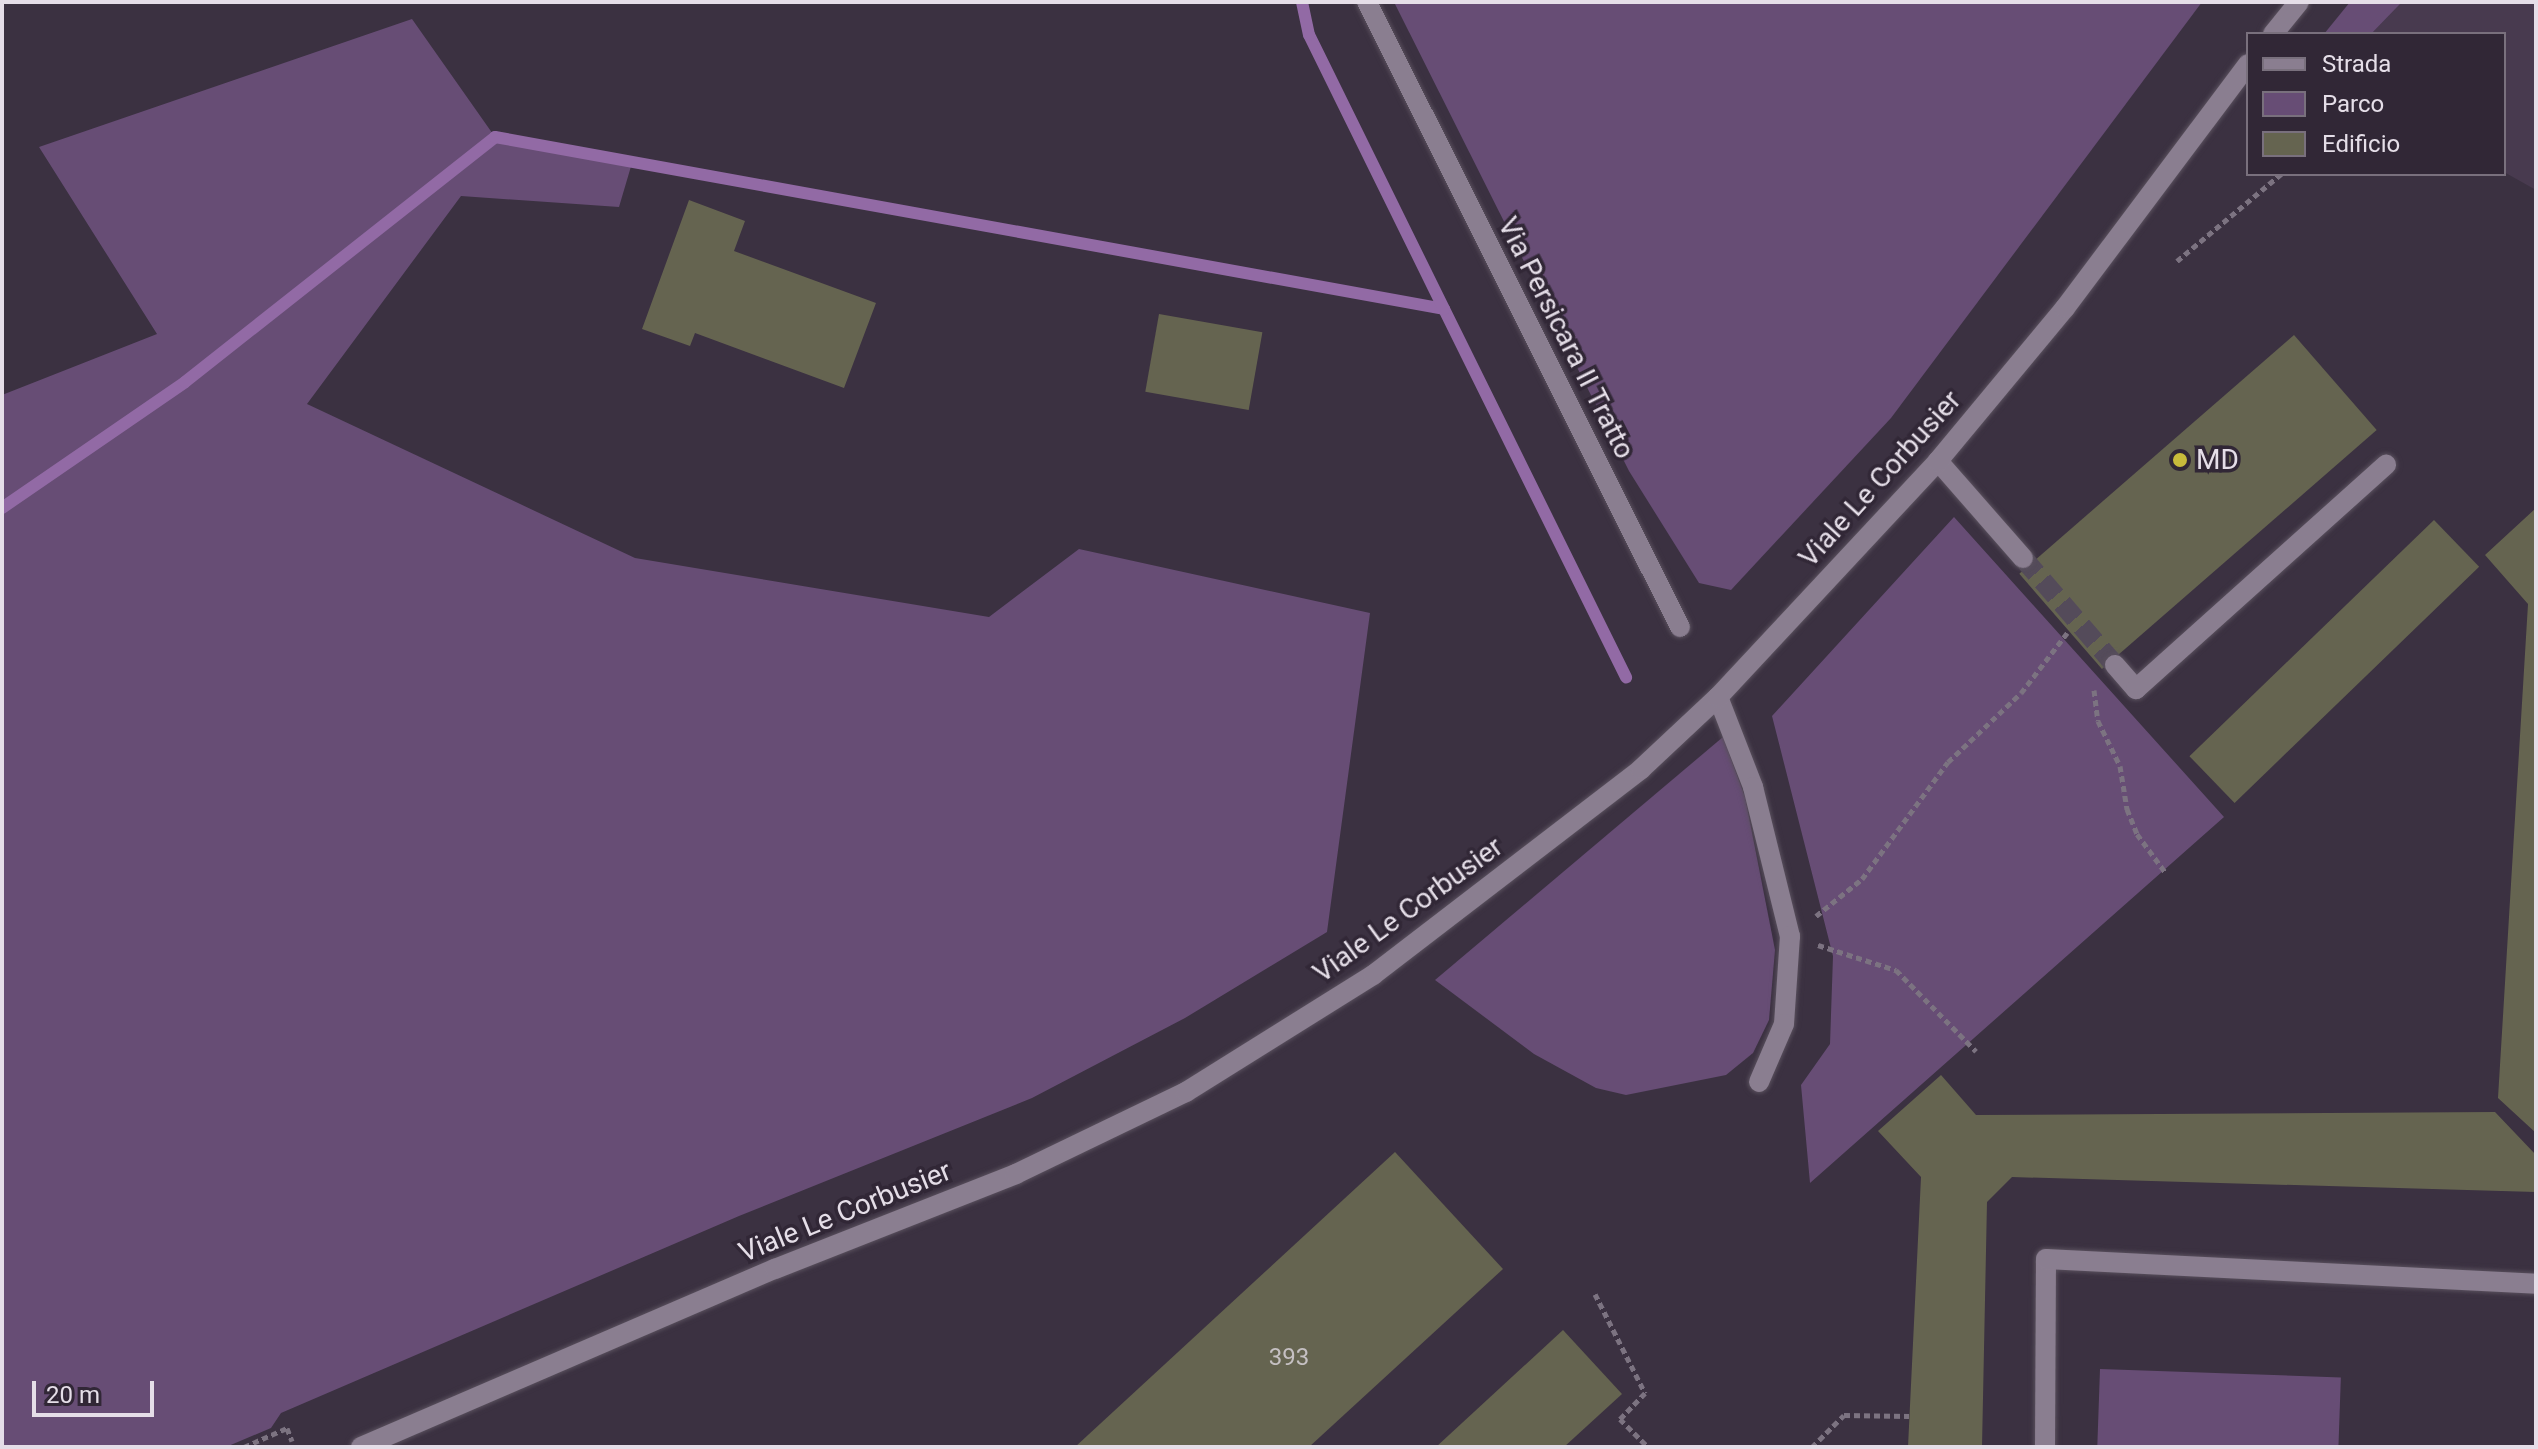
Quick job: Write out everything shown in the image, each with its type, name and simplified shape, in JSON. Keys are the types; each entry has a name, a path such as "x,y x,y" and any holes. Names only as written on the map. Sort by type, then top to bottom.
{"street":[{"name":"Via Persicara II Tratto","path":"1367,2 1680,627"},
{"path":"2264,32 2281,2"},
{"path":"2275,32 2299,2"},
{"name":"Viale Le Corbusier","path":"361,1447 775,1269 1016,1174 1186,1092 1373,975 1641,769 1718,697 1938,461 2065,308 2244,67"},
{"path":"1938,461 2023,558"},
{"path":"2115,665 2136,689 2386,465"},
{"path":"1718,697 1753,787 1790,936 1784,1024 1759,1082"},
{"path":"2045,1447 2046,1259 2536,1284"}],"path":[{"path":"2177,261 2279,176"},
{"path":"1790,936 1862,879 1948,762 2021,693 2067,633"},
{"path":"2115,665 2095,685 2093,699 2120,766 2137,834 2165,872"},
{"path":"1790,936 1896,970 1976,1051"},
{"path":"1595,1294 1645,1393 1620,1419 1648,1447"},
{"path":"1812,1447 1844,1415 1909,1416"},
{"path":"244,1447 287,1428 292,1441"}],"shaded area":[{"path":"2402,2 2536,2 2536,190 2506,173 2506,32 2373,32"}],"green space":[{"path":"1394,2 2202,2 1891,418 1731,590 1699,583 1629,471"},
{"path":"2350,2 2402,2 2373,32 2326,32"},
{"path":"412,19 495,137 632,163 619,207 461,196 307,404 635,558 989,617 1079,549 1370,613 1327,932 1185,1018 1032,1098 739,1216 281,1413 271,1428 226,1447 2,1447 2,395 157,334 39,147"},
{"path":"1954,517 2224,817 1810,1183 1801,1085 1830,1044 1833,956 1772,716"},
{"path":"1723,737 1745,797 1775,950 1769,1020 1753,1053 1726,1075 1626,1095 1596,1088 1534,1054 1435,980"},
{"path":"2100,1369 2341,1377 2338,1447 2097,1447"}],"building":[{"path":"689,200 745,221 734,251 876,303 844,388 695,333 690,346 642,329"},
{"path":"1159,314 1262,332 1249,410 1145,392"},
{"path":"2294,335 2377,430 2102,669 2019,574"},
{"path":"2536,508 2536,1133 2498,1098 2528,604 2485,555"},
{"path":"2434,520 2479,567 2235,803 2189,756"},
{"path":"1941,1075 1976,1115 2495,1112 2536,1155 2536,1192 2012,1177 1987,1202 1982,1447 1908,1447 1921,1177 1878,1131"},
{"path":"1395,1152 1503,1269 1309,1447 1075,1447"},
{"path":"1563,1330 1622,1394 1564,1447 1436,1447"}],"waterway":[{"path":"2,508 185,382 495,137 1444,309 1309,35 1302,2"},
{"path":"1444,309 1626,677"}],"tunnel":[{"path":"2023,558 2115,665"}],"place":[{"name":"MD","path":"2180,460"}]}
